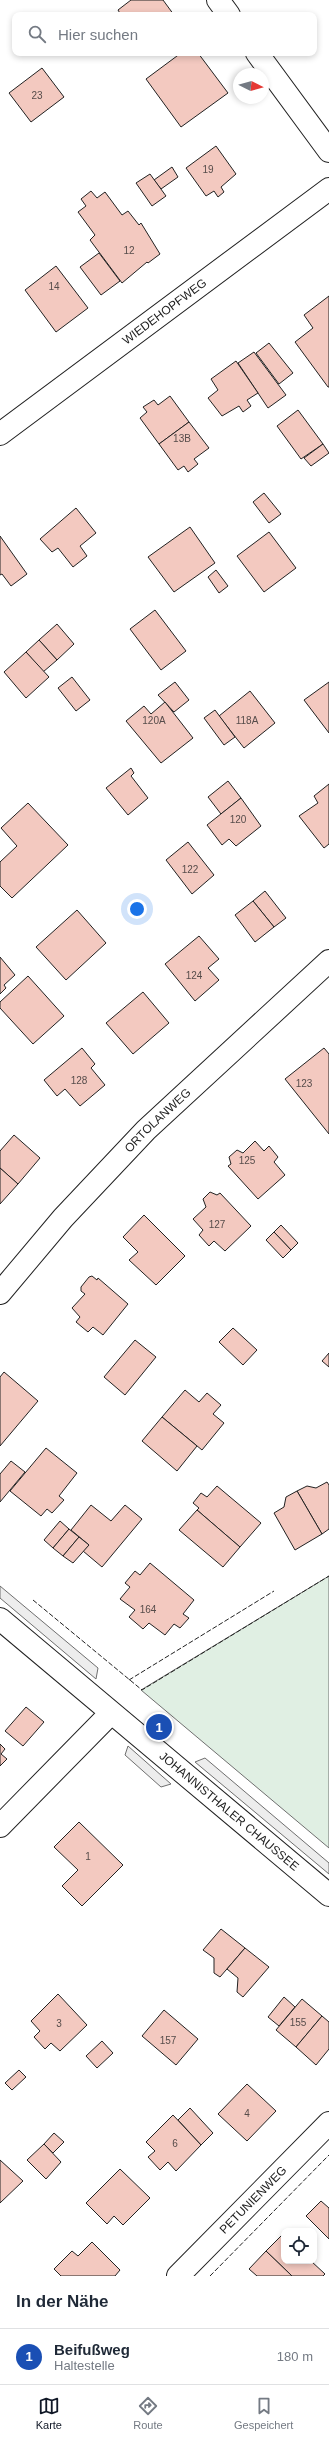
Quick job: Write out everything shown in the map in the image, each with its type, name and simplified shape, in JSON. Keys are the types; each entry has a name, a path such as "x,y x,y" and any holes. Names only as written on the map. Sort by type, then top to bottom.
{"street":[{"path":"218,0 227,12"},
{"path":"259,56 329,151"},
{"name":"WIEDEHOPFWEG","path":"0,434 329,189"},
{"name":"ORTOLANWEG","path":"0,1292 63,1218 146,1130 329,960"},
{"name":"JOHANNISTHALER CHAUSSEE","path":"0,1619 329,1895"},
{"path":"0,1826 111,1713"},
{"name":"PETUNIENWEG","path":"178,2276 329,2123"}],"green space":[{"path":"329,1576 329,1848 141,1690"}],"shaded area":[{"path":"0,1586 98,1668 96,1679 0,1598"},
{"path":"128,1746 171,1784 161,1787 125,1755"},
{"path":"205,1758 329,1863 329,1874 195,1762"}],"building":[{"path":"131,0 163,0 172,12 119,12 118,10"},
{"path":"177,56 200,56 228,93 181,127 146,79"},
{"path":"42,68 64,97 31,122 9,93"},
{"path":"216,146 236,174 221,187 224,192 218,197 214,191 206,196 186,168"},
{"path":"172,167 178,177 161,189 154,180"},
{"path":"150,174 166,196 152,206 136,183"},
{"path":"91,191 97,198 105,192 122,215 128,211 139,225 141,223 160,254 148,263 147,262 122,283 90,240 95,235 78,212 86,206 81,199"},
{"path":"99,253 120,281 101,295 80,267"},
{"path":"56,266 88,308 56,332 25,290"},
{"path":"329,296 328,387 295,342 313,328 304,315"},
{"path":"269,343 293,373 279,384 256,353"},
{"path":"254,352 286,395 268,408 238,363"},
{"path":"236,361 258,393 247,400 251,406 243,412 239,406 222,416 208,398 218,390 211,379"},
{"path":"170,396 189,422 159,444 140,418 147,412 143,407 154,400 158,405"},
{"path":"298,410 323,444 301,459 277,426"},
{"path":"189,422 209,448 194,459 198,464 188,472 184,466 178,470 159,444"},
{"path":"323,444 329,453 311,466 304,458"},
{"path":"264,493 281,514 269,523 253,502"},
{"path":"76,508 96,533 80,546 87,556 73,567 58,548 52,552 40,539"},
{"path":"190,527 215,563 174,592 148,557"},
{"path":"269,532 296,568 264,592 237,556"},
{"path":"0,536 27,574 11,586 2,574 0,575"},
{"path":"216,570 228,586 219,593 208,577"},
{"path":"155,610 186,651 161,670 130,629"},
{"path":"57,624 74,644 57,660 39,640"},
{"path":"39,640 57,660 43,672 26,652"},
{"path":"26,652 49,677 26,698 4,672"},
{"path":"72,677 90,700 76,711 58,688"},
{"path":"175,682 189,700 174,712 158,695"},
{"path":"329,682 329,733 304,700"},
{"path":"250,691 275,723 244,748 219,716"},
{"path":"165,702 193,738 161,763 126,721 144,706 151,714"},
{"path":"215,710 235,737 224,745 204,718"},
{"path":"131,768 134,773 131,776 148,798 128,815 106,788"},
{"path":"228,781 241,798 221,814 208,797"},
{"path":"329,784 329,844 324,848 299,816 318,803 314,796"},
{"path":"241,798 261,826 236,846 229,839 222,845 207,825"},
{"path":"28,803 68,845 12,898 0,886 0,862 17,846 1,828"},
{"path":"188,842 214,875 192,894 166,860"},
{"path":"265,891 286,918 274,927 253,901"},
{"path":"253,901 274,927 255,942 235,915"},
{"path":"77,910 106,943 66,980 36,947"},
{"path":"199,936 219,959 208,968 219,980 195,1001 165,964"},
{"path":"0,957 15,975 4,985 6,988 0,994"},
{"path":"28,976 64,1016 33,1044 0,1008 0,1002"},
{"path":"143,992 169,1023 133,1054 106,1023"},
{"path":"82,1048 95,1064 91,1068 105,1085 80,1106 65,1089 57,1096 44,1080"},
{"path":"324,1048 329,1054 329,1134 285,1079"},
{"path":"14,1135 40,1158 18,1184 0,1168 0,1151"},
{"path":"255,1141 264,1151 269,1146 278,1157 274,1162 285,1175 258,1199 228,1166 231,1164 229,1157 237,1150 243,1153"},
{"path":"0,1168 18,1184 0,1204"},
{"path":"210,1192 217,1195 220,1193 251,1226 225,1251 214,1241 209,1246 199,1235 203,1230 193,1219 206,1207 203,1199"},
{"path":"144,1215 185,1256 156,1285 129,1260 138,1252 123,1237"},
{"path":"281,1225 298,1243 291,1250 274,1232"},
{"path":"274,1232 291,1250 283,1258 266,1240"},
{"path":"92,1276 97,1280 98,1278 128,1304 103,1335 93,1327 88,1332 76,1322 80,1317 72,1308 85,1294 81,1291 81,1287 89,1277"},
{"path":"233,1328 257,1350 243,1365 219,1342"},
{"path":"135,1340 156,1357 125,1395 104,1377"},
{"path":"329,1353 329,1367 322,1361"},
{"path":"4,1372 38,1401 0,1446 0,1377"},
{"path":"185,1390 199,1402 207,1393 221,1405 213,1414 224,1423 202,1450 162,1417"},
{"path":"162,1417 197,1446 177,1471 142,1441"},
{"path":"46,1448 77,1473 59,1496 64,1500 52,1513 47,1509 41,1516 10,1491"},
{"path":"11,1461 25,1472 0,1502 0,1474"},
{"path":"327,1482 329,1485 329,1529 322,1534 297,1491 307,1486 316,1488"},
{"path":"217,1486 261,1523 240,1547 197,1510 199,1508 193,1503 201,1493 207,1497"},
{"path":"297,1491 322,1534 295,1550 274,1513 284,1507 286,1497"},
{"path":"91,1505 111,1521 125,1505 142,1519 102,1567 83,1551 89,1545 71,1530"},
{"path":"197,1510 240,1547 223,1567 179,1530"},
{"path":"60,1521 69,1529 53,1548 44,1540"},
{"path":"69,1529 79,1537 63,1556 53,1548"},
{"path":"79,1537 89,1545 73,1563 63,1556"},
{"path":"150,1563 194,1600 183,1614 189,1618 180,1628 174,1624 165,1635 149,1623 143,1629 129,1617 135,1610 120,1599 130,1587 125,1583 135,1571 140,1575"},
{"path":"26,1707 44,1722 23,1746 5,1731"},
{"path":"0,1744 5,1749 1,1754 7,1759 0,1766"},
{"path":"79,1822 123,1865 82,1906 62,1886 78,1870 54,1847"},
{"path":"221,1929 245,1948 220,1977 214,1973 214,1958 203,1950"},
{"path":"245,1948 269,1967 243,1997 237,1992 238,1978 227,1969"},
{"path":"58,1994 87,2025 60,2051 51,2043 45,2049 34,2037 40,2031 31,2021"},
{"path":"284,1997 295,2007 279,2026 268,2017"},
{"path":"302,1999 322,2016 296,2047 276,2030"},
{"path":"164,2010 198,2039 176,2065 142,2036"},
{"path":"322,2016 329,2022 329,2049 316,2065 296,2047"},
{"path":"102,2041 113,2053 97,2068 86,2056"},
{"path":"19,2070 26,2077 12,2090 5,2083"},
{"path":"247,2084 276,2111 247,2141 218,2114"},
{"path":"190,2108 213,2133 201,2145 178,2120"},
{"path":"173,2115 201,2145 176,2171 168,2162 160,2170 148,2157 155,2151 146,2142"},
{"path":"54,2133 64,2142 53,2153 44,2144"},
{"path":"44,2144 61,2162 46,2179 27,2160"},
{"path":"0,2160 23,2181 0,2203"},
{"path":"120,2169 150,2198 123,2225 114,2216 107,2224 86,2203"},
{"path":"321,2201 329,2208 329,2239 306,2216"},
{"path":"281,2236 281,2264 314,2264 325,2274 323,2276 292,2276 266,2251"},
{"path":"92,2242 120,2270 115,2276 61,2276 54,2269 72,2251 78,2256"},
{"path":"266,2251 292,2276 257,2276 249,2269"}],"fence":[{"path":"33,1600 142,1690 329,1576"},
{"path":"129,1680 274,1591"},
{"path":"210,2276 329,2155"}],"place":[{"name":"Beifußweg","path":"159,1727"}]}
